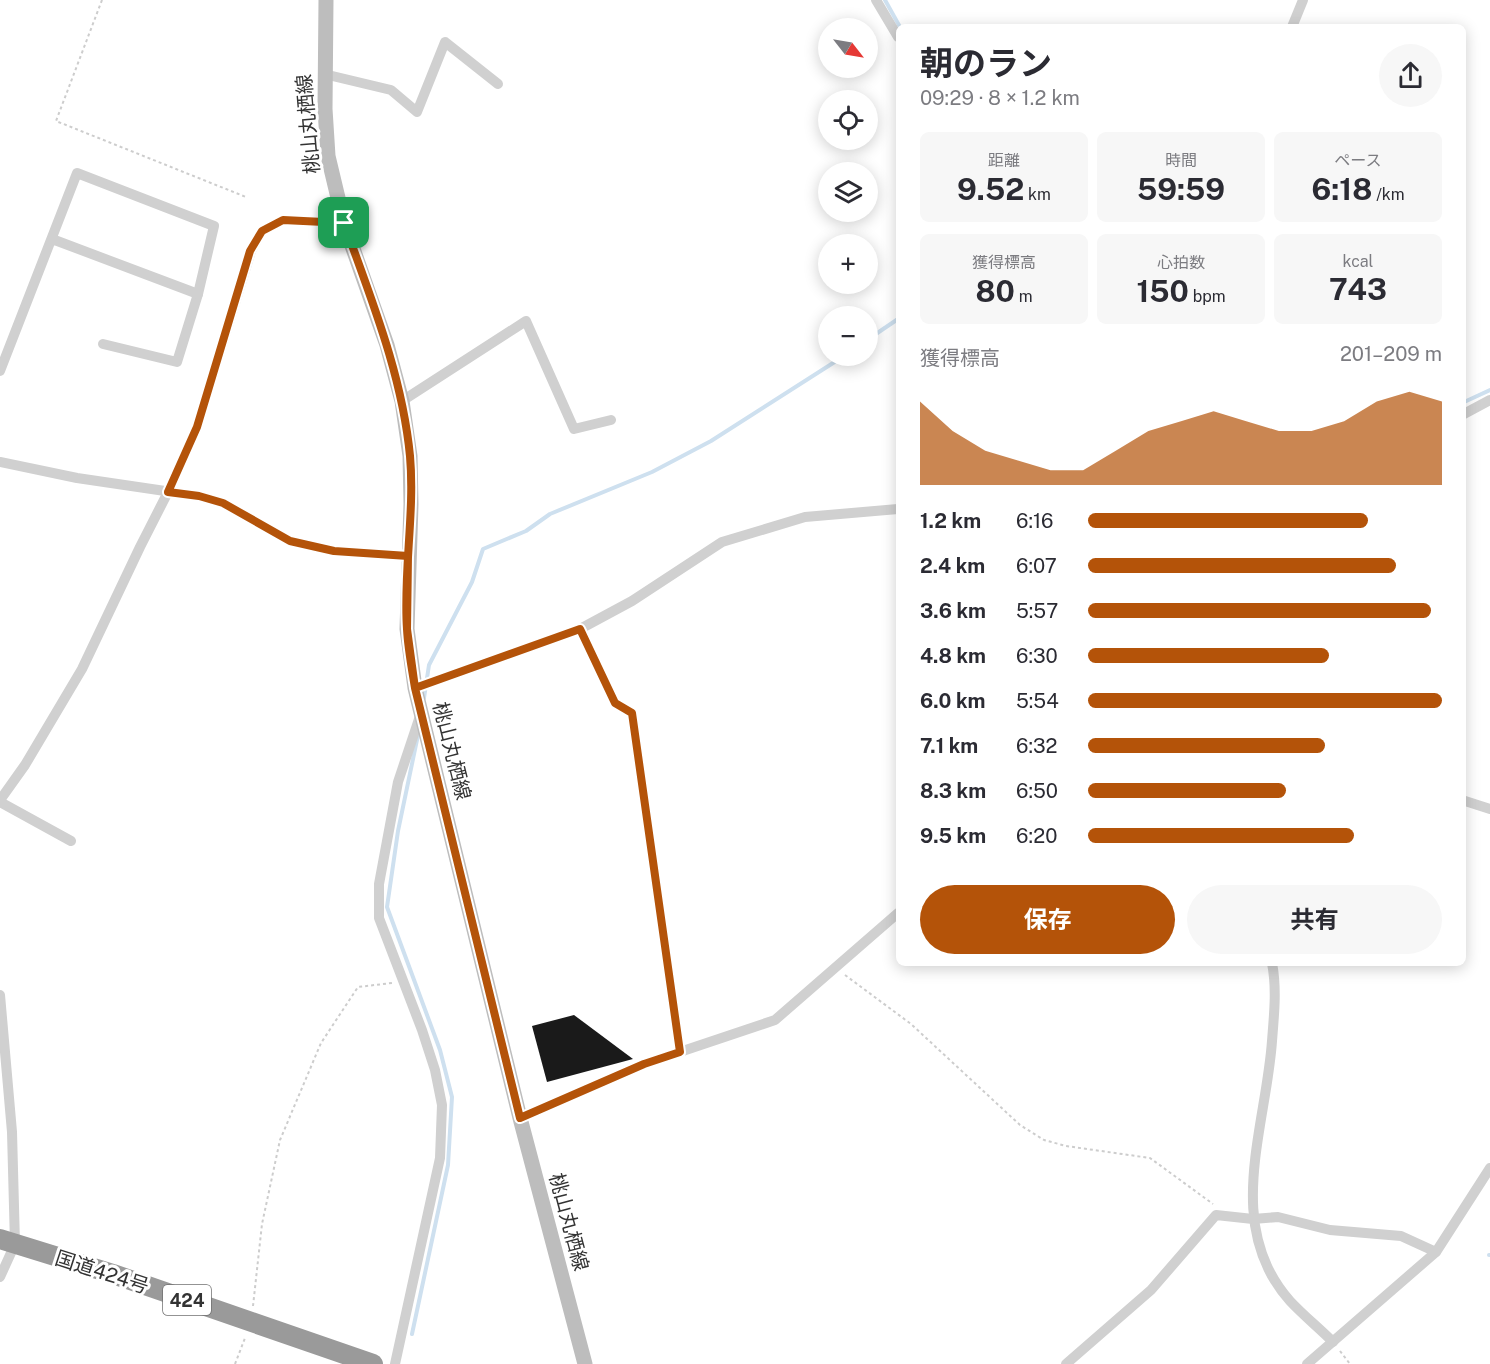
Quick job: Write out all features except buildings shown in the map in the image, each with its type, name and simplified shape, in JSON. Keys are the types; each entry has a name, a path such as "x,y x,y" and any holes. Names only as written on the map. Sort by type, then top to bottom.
{"highway":[{"name":"国道424号","path":"8,1242 112,1274 374,1364"}],"main road":[{"name":"桃山丸栖線","path":"326,0 324,74 328,156 344,223 387,345 402,401 410,456 411,504 407,629 415,688 520,1118 585,1364"}],"street":[{"path":"876,0 896,34"},
{"path":"1293,24 1303,0"},
{"path":"324,74 391,90 417,112 445,42 498,84"},
{"path":"0,371 77,173 214,226 198,294 177,362 103,344"},
{"path":"71,841 0,801 25,765 82,669 168,492 197,427 250,251 262,231 283,220 344,223"},
{"path":"52,239 198,294"},
{"path":"402,401 526,321 574,429 611,420"},
{"path":"1466,413 1490,400"},
{"path":"0,462 199,496 223,503 290,541 334,551 408,556"},
{"path":"415,688 580,629 632,601 722,542 805,517 896,509"},
{"path":"580,629 615,703 632,713 680,1052"},
{"path":"395,1364 440,1158 442,1105 432,1060 379,918 379,884 398,782 421,712"},
{"path":"1466,802 1490,809"},
{"path":"520,1118 644,1064 775,1020 896,915"},
{"path":"1273,966 1275,978 1273,1024 1252,1177 1253,1219 1264,1262 1289,1300 1333,1342"},
{"path":"0,995 12,1132 8,1242 0,1277"},
{"path":"1307,1364 1436,1252 1490,1168"},
{"path":"1066,1364 1151,1290 1216,1215 1253,1219 1278,1217 1330,1230 1401,1236 1436,1252"}],"path":[{"path":"102,0 56,121 246,197"},
{"path":"835,968 911,1024 1020,1125 1044,1140 1066,1146 1150,1158 1213,1204 1216,1215"},
{"path":"235,1364 251,1322 262,1224 279,1140 321,1043 358,987 403,981"},
{"path":"1333,1342 1350,1364"}],"waterway":[{"path":"885,0 898,24"},
{"path":"878,333 896,320"},
{"path":"424,698 429,665 472,582 483,549 526,531 550,514 652,472 711,441 828,366"},
{"path":"1466,401 1490,390"},
{"path":"412,1334 448,1165 452,1097 440,1050 387,907 398,831 418,735"}],"route":[{"path":"344,223 283,220 262,231 250,251 197,427 168,492 199,496 223,503 290,541 334,551 408,556 407,629 415,688 580,629 615,703 632,713 680,1052 644,1064 520,1118 415,688 407,629 411,504 410,456 402,401 387,345 344,223"}]}
